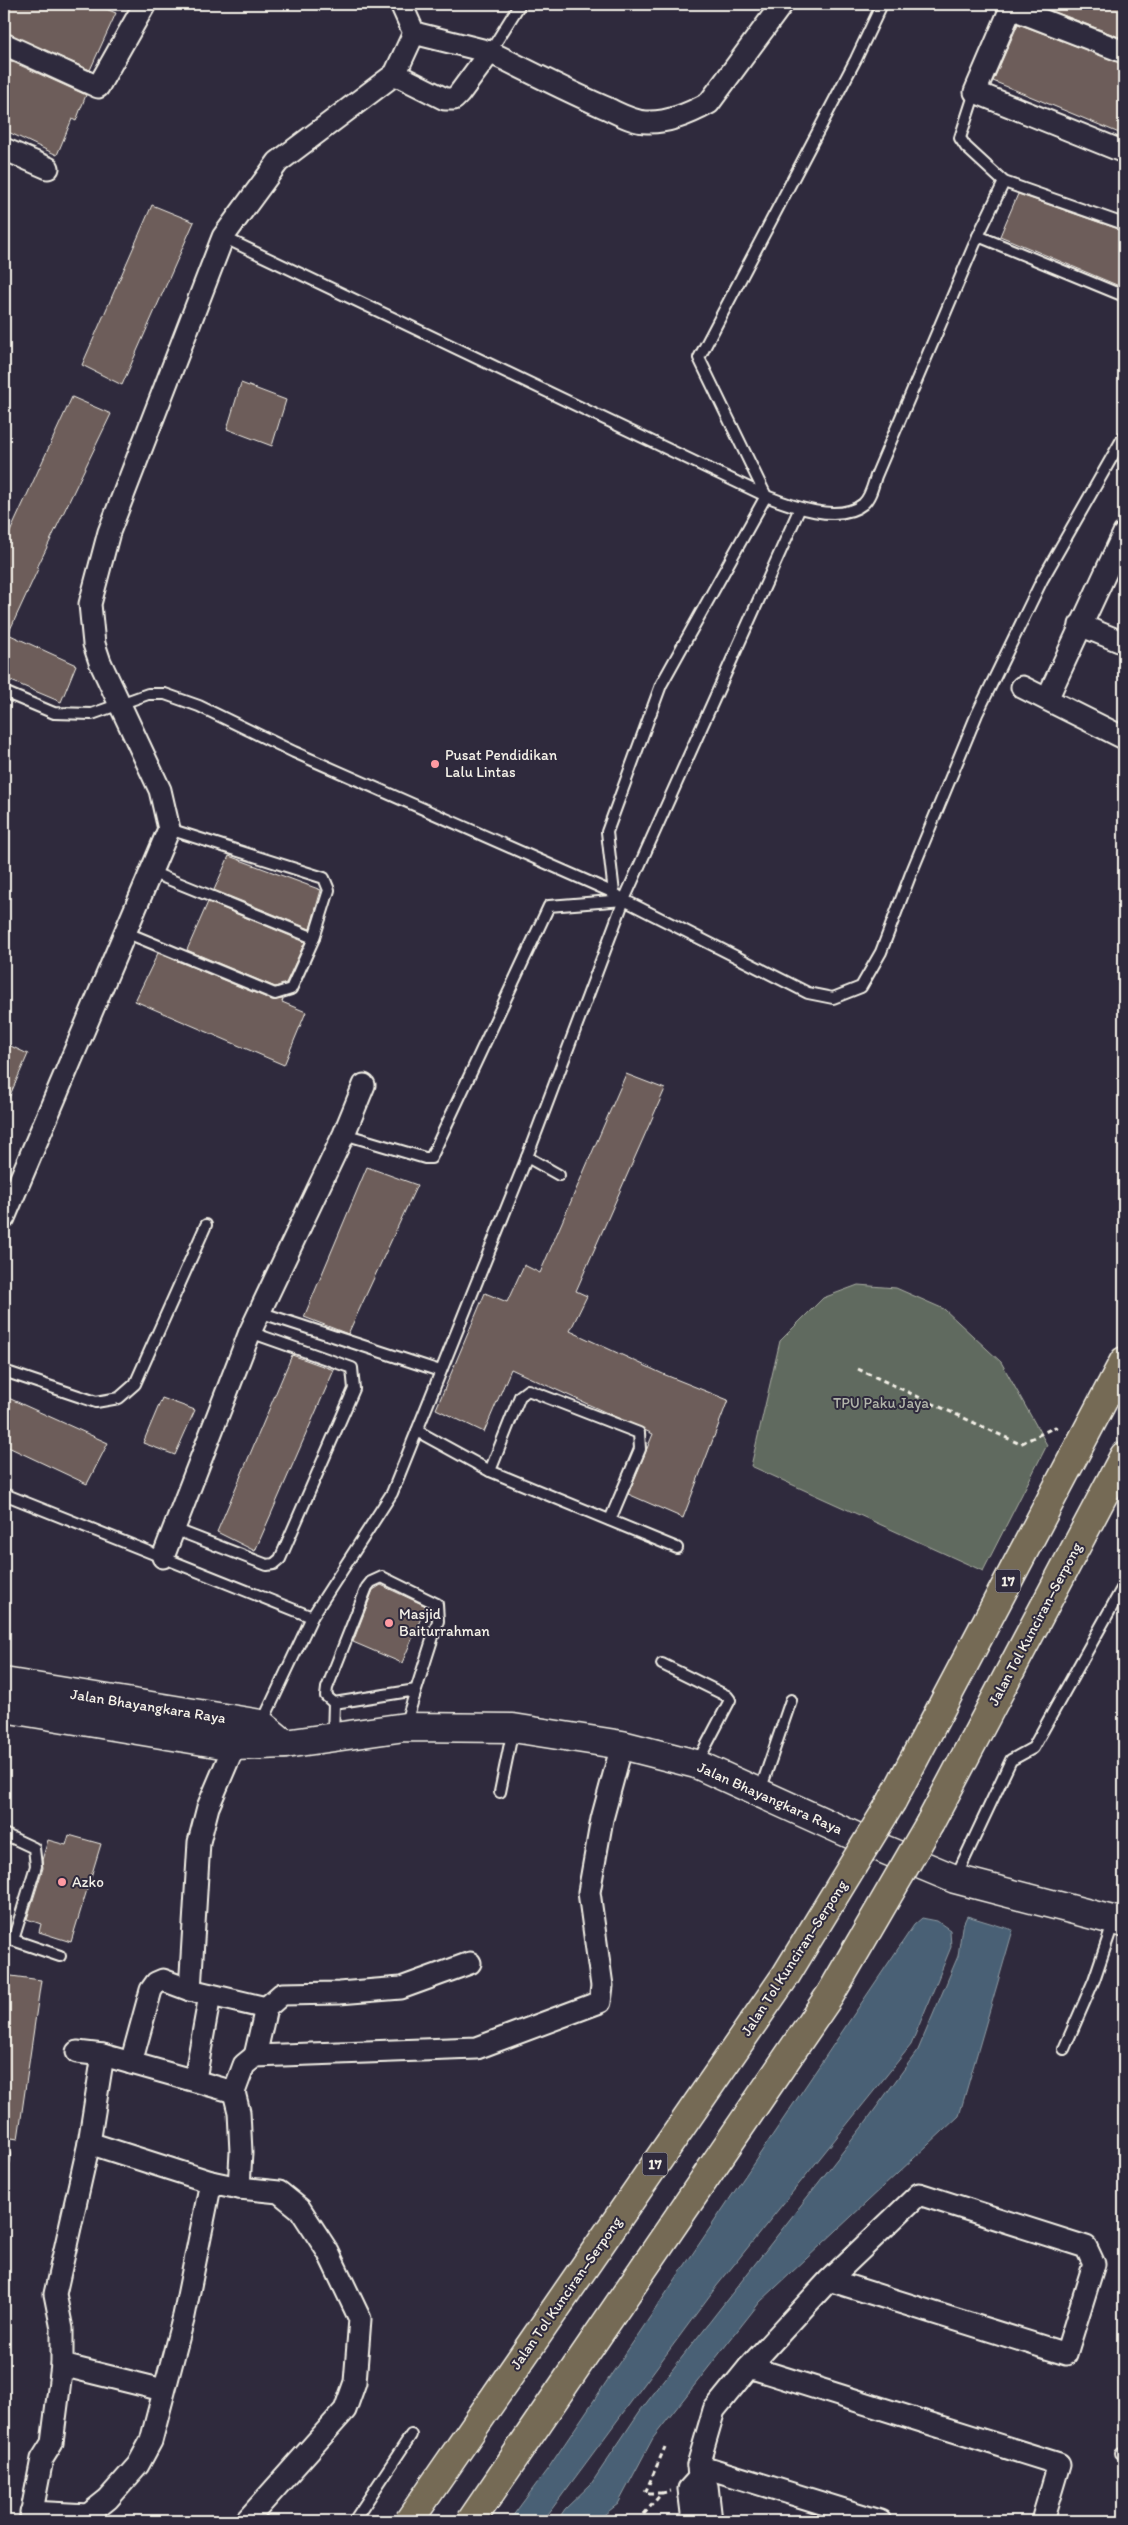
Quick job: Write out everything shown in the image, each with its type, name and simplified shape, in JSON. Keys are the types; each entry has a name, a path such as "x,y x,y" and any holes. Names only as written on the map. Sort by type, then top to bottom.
{"highway":[{"name":"Jalan Tol Kunciran–Serpong","path":"409,2521 786,1975 892,1801 1124,1361"},
{"name":"Jalan Tol Kunciran–Serpong","path":"471,2521 830,1995 930,1823 1124,1456"}],"main road":[{"name":"Jalan Bhayangkara Raya","path":"4,1682 261,1724"},
{"name":"Jalan Bhayangkara Raya","path":"4,1708 234,1746 285,1744 405,1727 513,1728 622,1745 696,1764 955,1879 1119,1921"},
{"path":"261,1724 285,1744"}],"street":[{"path":"400,4 414,33"},
{"path":"414,33 490,52 566,91 631,119 648,122 669,120 693,112 709,103 782,4"},
{"path":"4,44 98,87 139,5"},
{"path":"1124,52 1009,5 975,92 1124,152"},
{"path":"4,1218 169,829 160,790 94,644 90,604 109,532 223,237 278,162 395,74 414,33"},
{"path":"395,74 444,99 454,98 460,94 490,52"},
{"path":"4,149 48,168"},
{"path":"1047,699 1124,533"},
{"path":"1080,625 1124,643"},
{"path":"1022,687 1124,738"},
{"path":"163,1557 250,1332 344,1134 364,1085"},
{"path":"239,2188 241,2152 238,2112 234,2092 244,2065 255,2056 477,2048 600,2002 602,1986 589,1892 602,1820 622,1745"},
{"path":"194,2079 200,1992 198,1842 208,1807 234,1746"},
{"path":"255,2056 266,2008 282,1994 339,1993 401,1988 470,1963"},
{"path":"131,2062 151,1990 156,1983 162,1980 200,1992 266,2008"},
{"path":"77,2052 104,2055 194,2079 234,2092"},
{"path":"104,2055 89,2143 55,2294 62,2329 62,2365 52,2443 42,2459 30,2517 88,2515 108,2499 138,2465 151,2441 184,2316 211,2182"},
{"path":"89,2143 211,2182 239,2188 279,2192 300,2209 328,2252 360,2318 355,2382 345,2410 246,2521"},
{"path":"693,2521 696,2478 714,2410 749,2367 829,2280 919,2194 1086,2248 1094,2264 1066,2354 829,2280"},
{"path":"62,2365 163,2390"},
{"path":"749,2367 1059,2464 1042,2521"},
{"path":"696,2478 707,2486 711,2521"},
{"path":"696,2478 880,2521"}],"lane":[{"path":"490,52 520,4"},
{"path":"766,496 699,358 851,68 882,4"},
{"path":"975,92 960,138 966,147 1004,182 1124,224"},
{"path":"223,237 766,496 799,510 841,513 863,504 871,492 876,476 978,236 1004,182"},
{"path":"978,236 1124,296"},
{"path":"4,692 54,713 92,714 156,693 199,706 303,756 614,893 624,900 808,993 832,998 861,987 881,952 910,876 977,714 1042,580 1124,436"},
{"path":"614,893 607,832 661,685 766,496"},
{"path":"261,1724 312,1616 392,1493 527,1157 624,900 799,510"},
{"path":"125,932 275,994 291,989 314,938 329,890 324,878 169,829"},
{"path":"151,872 314,938"},
{"path":"344,1134 425,1158 431,1158 546,908 551,905 624,900"},
{"path":"527,1157 559,1175"},
{"path":"4,1371 96,1402 118,1398 134,1384 206,1225"},
{"path":"260,1312 440,1371"},
{"path":"174,1529 267,1565 274,1564 280,1559 354,1389 352,1368 250,1332"},
{"path":"490,1471 520,1396 528,1390 638,1433 640,1449 610,1520"},
{"path":"417,1431 490,1471 677,1548"},
{"path":"4,1494 312,1616"},
{"path":"334,1703 326,1696 327,1688 367,1587 371,1582 382,1577 437,1604 438,1621 405,1727"},
{"path":"955,1879 958,1868 1010,1760 1033,1748 1124,1585"},
{"path":"662,1664 730,1700 696,1764"},
{"path":"334,1703 416,1690"},
{"path":"760,1792 791,1700"},
{"path":"333,1738 334,1703"},
{"path":"500,1792 513,1728"},
{"path":"4,1834 34,1848 36,1866 8,1938 60,1956"},
{"path":"1064,2049 1119,1921"},
{"path":"4,2154 4,2160"},
{"path":"354,2521 411,2435"}],"path":[{"path":"858,1369 1020,1444 1055,1427 1062,1431"},
{"path":"665,2448 645,2493 662,2493 696,2478"},
{"path":"638,2521 662,2493"}],"green space":[{"name":"TPU Paku Jaya","path":"858,1285 896,1288 944,1309 1001,1362 1047,1445 983,1571 751,1466 780,1341 823,1298"}],"water":[{"path":"967,1916 1013,1930 959,2116 760,2302 653,2438 618,2504 596,2521 557,2521 565,2509 591,2484 640,2411 862,2127 918,2050 958,1956 962,1927"},
{"path":"922,1918 937,1921 950,1930 951,1947 911,2045 716,2287 543,2521 509,2521 549,2467 914,1925"}],"building":[{"path":"12,4 94,4 116,13 90,70 4,32 4,24"},
{"path":"1035,4 1114,4 1124,8 1124,39"},
{"path":"1018,24 1124,64 1124,135 993,81"},
{"path":"4,58 86,95 76,121 72,119 57,155 4,130"},
{"path":"1018,194 1124,231 1124,288 1000,236"},
{"path":"152,205 194,222 122,385 82,365"},
{"path":"241,383 286,400 272,446 227,429"},
{"path":"72,397 111,414 37,568 8,634 76,665 61,702 4,678 4,545"},
{"path":"229,856 321,890 310,929 214,890"},
{"path":"208,902 305,942 286,983 275,987 187,950"},
{"path":"158,953 272,1000 283,999 282,1002 306,1012 284,1065 135,1001"},
{"path":"4,1043 28,1054 4,1109"},
{"path":"626,1074 665,1089 576,1291 587,1296 570,1331 663,1374 728,1400 683,1518 628,1494 653,1434 511,1369 484,1432 436,1409 485,1293 507,1302 524,1265 540,1273"},
{"path":"367,1167 417,1185 348,1334 304,1317"},
{"path":"292,1355 334,1370 255,1551 217,1532"},
{"path":"4,1396 108,1443 87,1484 4,1445"},
{"path":"162,1398 195,1410 175,1455 143,1443"},
{"name":"Masjid Baiturrahman","path":"381,1585 426,1606 402,1663 353,1642 373,1590"},
{"name":"Azko","path":"69,1835 101,1844 71,1942 39,1932 41,1924 27,1919 43,1868 42,1860 48,1840 66,1845"},
{"path":"4,1975 41,1980 18,2139 4,2137"}],"place":[{"name":"Pusat Pendidikan Lalu Lintas","path":"435,764"},
{"name":"Masjid Baiturrahman","path":"389,1623"},
{"name":"Azko","path":"62,1882"}]}
